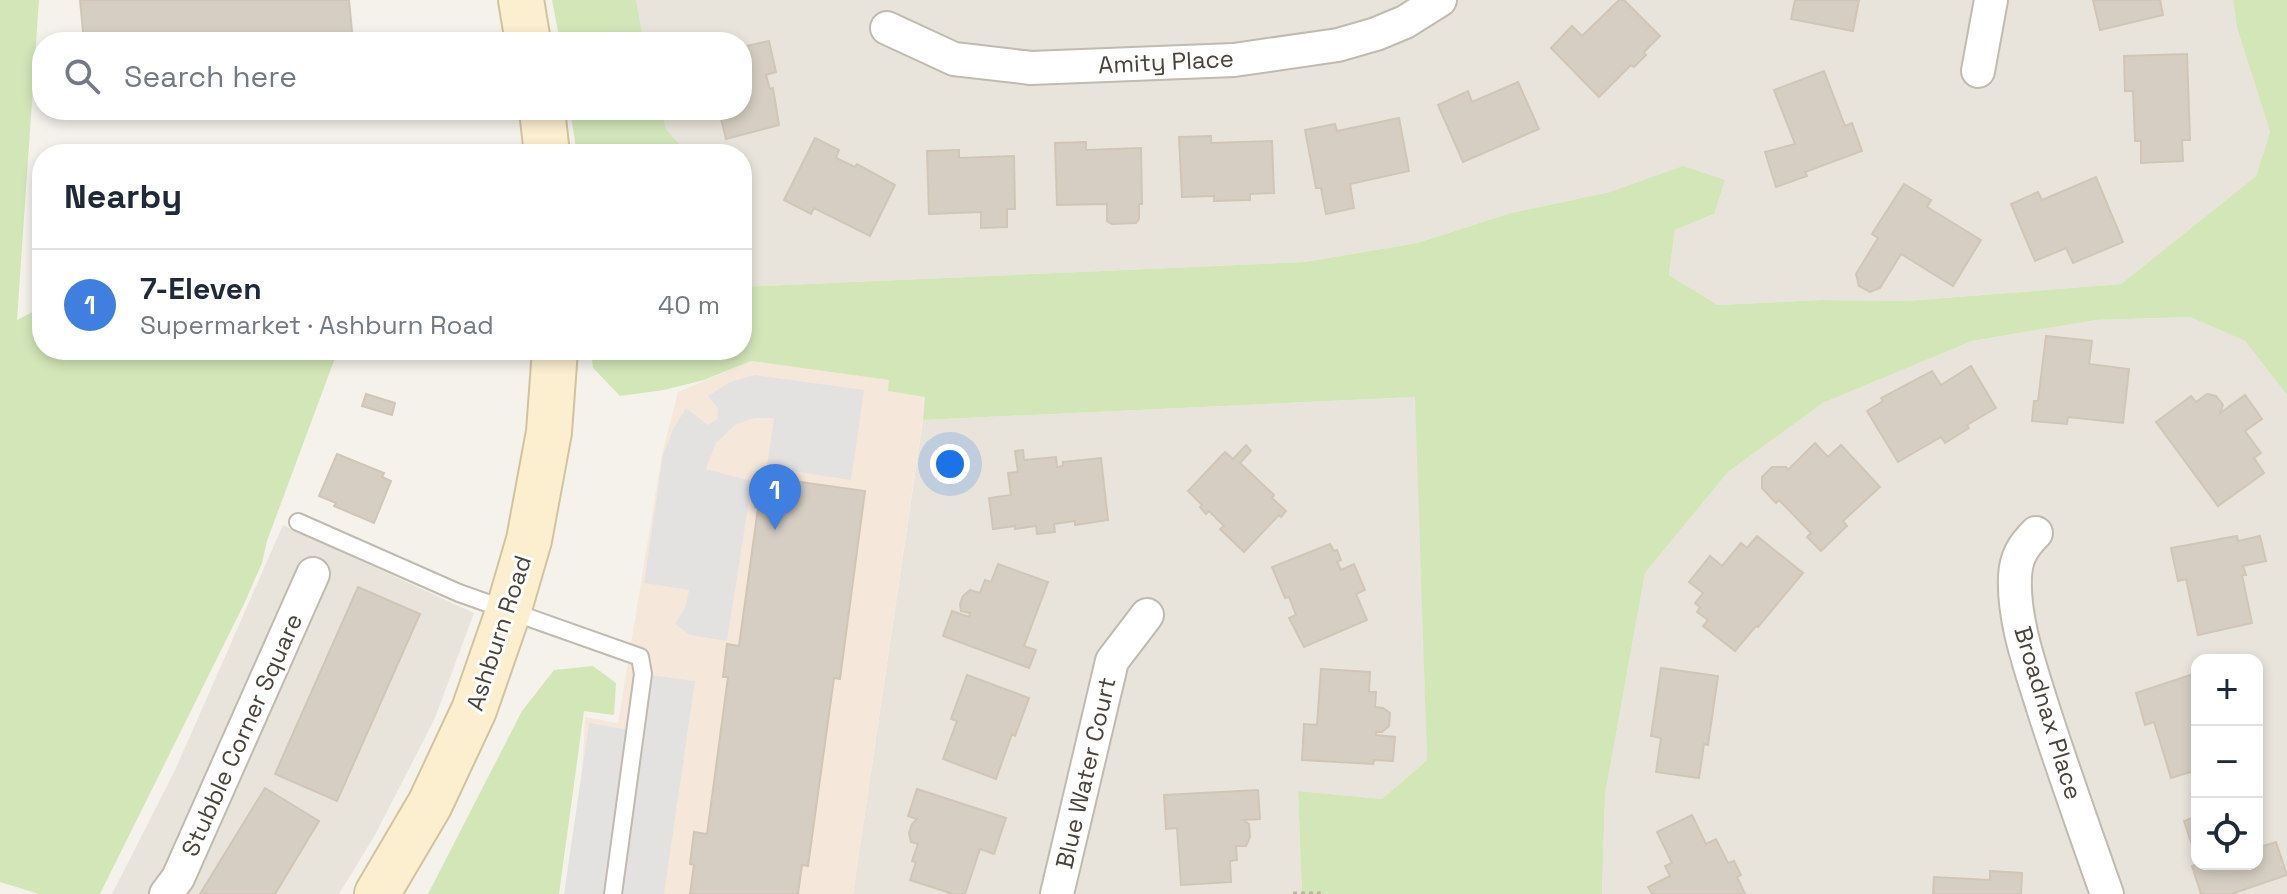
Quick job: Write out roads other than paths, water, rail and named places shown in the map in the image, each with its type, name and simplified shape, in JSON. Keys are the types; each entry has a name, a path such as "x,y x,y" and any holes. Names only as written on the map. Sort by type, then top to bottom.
{"main road":[{"path":"521,0 526,32"},
{"path":"543,120 546,144"},
{"name":"Ashburn Road","path":"377,894 430,804 474,710 508,612 529,540 549,432 554,360"}],"street":[{"name":"Amity Place","path":"887,28 954,59 1031,68 1234,60 1338,45 1376,34 1405,22 1440,0"},
{"path":"1978,71 1991,0"},
{"name":"Broadnax Place","path":"2036,533 2021,548 2015,573 2016,609 2051,733 2107,894"},
{"name":"Stubble Corner Square","path":"166,894 178,878 313,574"},
{"name":"Blue Water Court","path":"1057,894 1112,661 1147,615"}],"lane":[{"path":"298,522 459,593 640,657 643,674 613,894"}],"place":[{"name":"7-Eleven","path":"775,530"}]}
